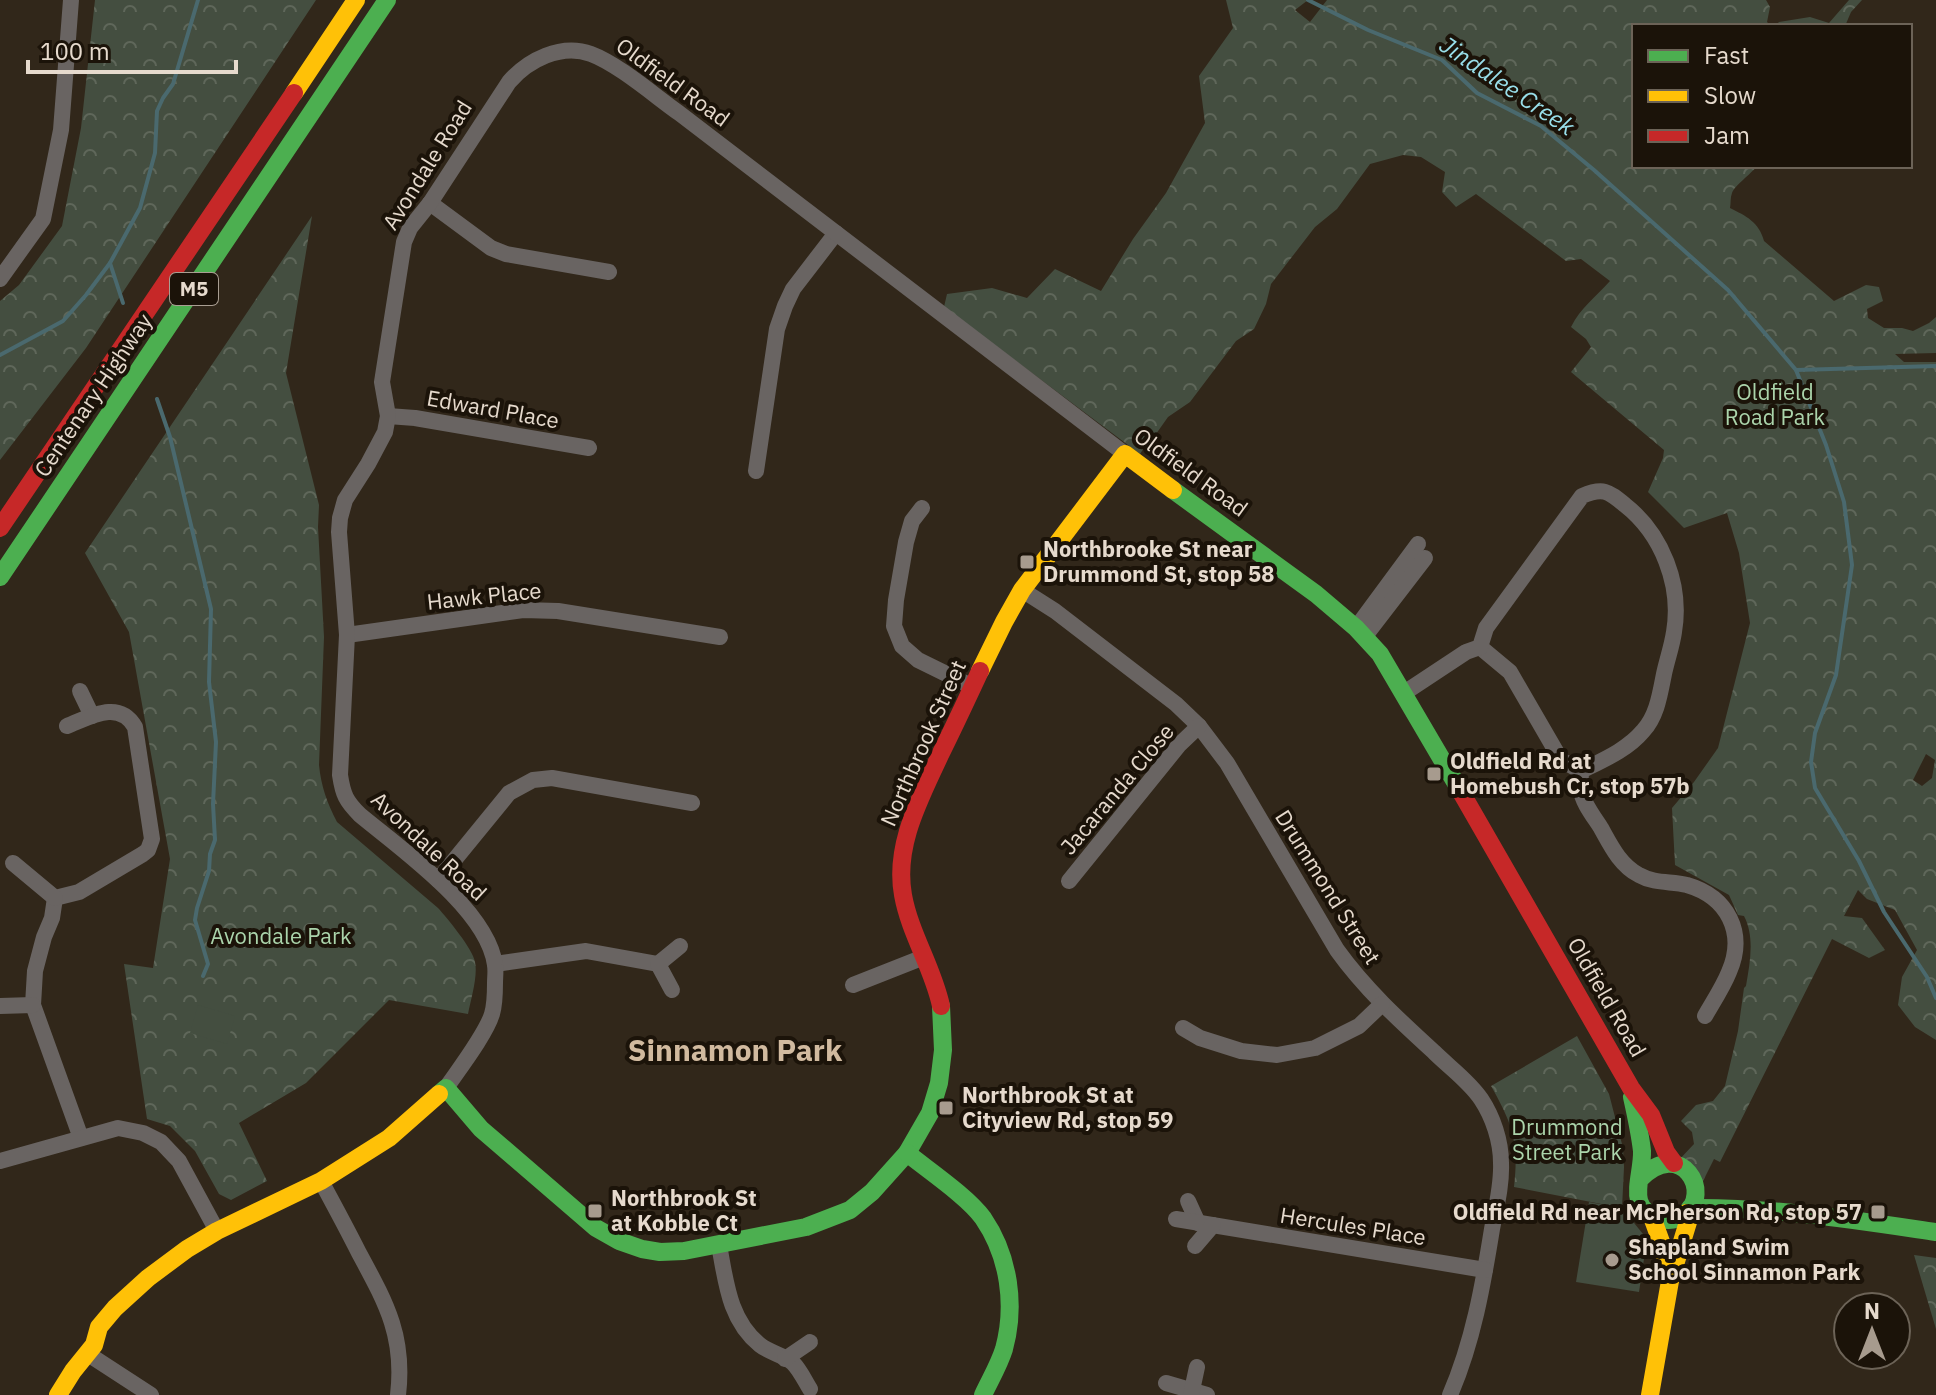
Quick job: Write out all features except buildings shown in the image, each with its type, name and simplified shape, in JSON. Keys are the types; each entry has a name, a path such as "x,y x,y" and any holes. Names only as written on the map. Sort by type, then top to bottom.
{"main road":[{"name":"Centenary Highway","path":"0,528 356,0"},
{"name":"Centenary Highway","path":"0,577 387,0"},
{"name":"Northbrook Street","path":"446,1088 481,1129 596,1228 631,1246 660,1252 684,1251 806,1227 850,1210 872,1192 907,1153 930,1113 939,1083 943,1050 942,1014 937,988 903,895 901,860 908,829 920,798 1022,590 1125,454"},
{"name":"Oldfield Road","path":"1125,454 1316,594 1380,654 1631,1088 1651,1115 1666,1152 1674,1163"},
{"name":"Avondale Road","path":"58,1395 94,1345 99,1327 148,1278 217,1231 321,1181 389,1138 446,1088"},
{"name":"Oldfield Road","path":"1631,1088 1641,1147 1640,1179"},
{"path":"907,1153 982,1217 1000,1252 1009,1284 1010,1318 1003,1352 983,1395"},
{"path":"1650,1395 1670,1281 1688,1222 1691,1204 1694,1181 1690,1173 1674,1163 1663,1162 1645,1170 1637,1187 1637,1196 1645,1211 1661,1220 1670,1220 1691,1204 1781,1211 1936,1232"},
{"path":"1652,1217 1664,1250 1670,1281"}],"street":[{"path":"0,279 43,219 61,130 71,0"},
{"name":"Avondale Road","path":"446,1088 493,1013 495,964 487,940 473,917 438,880 360,815 344,795 340,775 347,635 340,518 345,500 385,432 388,416 382,382 401,257 410,228 519,70 560,51"},
{"name":"Oldfield Road","path":"560,51 589,53 607,62 679,113 1125,454"},
{"path":"430,203 491,248 506,254 609,272"},
{"path":"756,471 777,329 793,289 836,233"},
{"name":"Edward Place","path":"388,416 589,448"},
{"path":"1480,647 1486,628 1582,496 1595,490 1610,492 1636,513 1659,544 1670,569 1675,597 1675,629 1655,714 1644,731 1625,747 1581,771"},
{"path":"922,508 912,521 906,542 894,626 902,646 918,660 973,687"},
{"path":"1360,632 1421,551"},
{"name":"Drummond Street","path":"1022,590 1055,611 1176,704 1199,726 1227,763 1354,974 1481,1099 1499,1144 1501,1165 1485,1270 1462,1368 1450,1395"},
{"name":"Hawk Place","path":"347,635 523,610 558,611 720,637"},
{"path":"1404,693 1466,652 1480,647"},
{"path":"1480,647 1510,672 1561,760 1581,771"},
{"path":"80,691 92,716"},
{"path":"55,898 79,892 143,854 152,839 135,727 131,719 118,712 92,716 67,726"},
{"name":"Jacaranda Close","path":"1069,881 1179,745 1199,726"},
{"path":"1581,771 1581,793 1620,861 1638,875 1657,882 1686,885 1708,894 1731,917 1735,955 1729,973 1705,1016"},
{"path":"438,880 509,793 533,780 552,778 692,803"},
{"path":"13,863 55,898"},
{"path":"55,898 35,971 33,1005 81,1138"},
{"path":"495,964 586,951 658,964 680,946"},
{"path":"853,985 924,957"},
{"path":"658,964 672,990"},
{"path":"1183,1028 1200,1038 1241,1051 1277,1055 1315,1048 1359,1026 1382,1004"},
{"path":"0,1006 33,1005"},
{"path":"0,1161 118,1128 143,1133 161,1142 179,1161 217,1231"},
{"path":"321,1181 386,1304 400,1353 398,1395"},
{"path":"1188,1201 1206,1224 1195,1246"},
{"name":"Hercules Place","path":"1176,1219 1485,1270"},
{"path":"719,1245 729,1297 740,1324 767,1350 793,1363 810,1389"},
{"path":"785,1359 810,1342"},
{"path":"88,1354 151,1395"},
{"path":"1166,1383 1197,1394 1197,1367"}],"green space":[{"path":"95,0 316,0 86,348 0,460 0,301 19,285 62,226 81,128"},
{"name":"Oldfield Road Park","path":"1226,0 1308,0 1295,10 1310,22 1327,0 1766,0 1770,7 1769,24 1632,24 1632,168 1755,168 1733,190 1730,208 1751,220 1764,241 1834,301 1866,285 1879,287 1883,301 1867,309 1868,318 1884,328 1913,331 1936,317 1936,353 1895,354 1904,362 1936,362 1936,1040 1915,1027 1898,1005 1902,977 1917,950 1895,910 1867,899 1858,890 1844,916 1862,918 1885,950 1869,958 1832,939 1720,1162 1714,1159 1703,1181 1678,1161 1694,1144 1692,1132 1681,1121 1696,1105 1713,1101 1725,1086 1738,1031 1751,941 1744,916 1738,915 1729,895 1675,865 1672,808 1718,748 1750,623 1739,553 1727,513 1684,528 1648,492 1664,450 1571,372 1591,347 1571,327 1610,281 1581,259 1566,261 1476,194 1456,207 1442,192 1445,172 1421,157 1403,155 1370,164 1337,209 1315,227 1271,284 1254,329 1236,341 1190,402 1168,417 1140,454 944,307 947,294 992,288 1027,298 1055,269 1101,291 1166,193 1205,123 1199,76 1233,28","holes":["1926,754 1935,760 1932,778 1922,786 1913,780"]},
{"path":"1849,0 1862,0 1851,12 1846,24 1777,24 1810,17 1829,23"},
{"name":"Avondale Park","path":"312,216 286,373 319,505 324,637 321,780 337,822 438,908 470,949 476,974 468,1014 389,1000 306,1083 239,1123 267,1181 231,1200 219,1194 195,1151 170,1126 147,1119 124,964 153,968 170,859 129,632 85,553"},
{"path":"198,1005 235,1016 227,1044 190,1033"},
{"name":"Drummond Street Park","path":"1577,1036 1609,1094 1623,1148 1622,1208 1514,1187 1516,1158 1513,1134 1491,1086"},
{"name":"Shapland Swim School Sinnamon Park","path":"1589,1202 1622,1208 1647,1239 1639,1292 1576,1282"},
{"path":"1914,1255 1936,1258 1936,1329"}],"waterway":[{"path":"0,355 63,321 110,263 140,208 155,153 157,111 173,84 198,0"},
{"name":"Jindalee Creek","path":"1308,0 1368,30 1442,60 1477,93 1541,126 1728,290 1796,370 1826,445 1844,502 1852,565 1836,675 1815,733 1811,762 1815,788 1859,861 1884,912 1927,977 1936,998"},
{"path":"110,263 123,303"},
{"path":"1796,370 1936,366"},
{"path":"157,399 170,437 211,609 209,682 216,742 215,840 195,920 208,964 203,976"}],"traffic: fast":[{"path":"0,577 387,0"},
{"path":"1173,490 1316,594 1356,628 1380,654 1461,792"},
{"path":"439,1094 446,1088 481,1129 596,1228 642,1249 684,1251 806,1227 850,1210 872,1192 907,1153 930,1113 939,1083 943,1050 941,1006"},
{"path":"1632,1097 1642,1151 1638,1191 1643,1208 1650,1215 1670,1220 1684,1215 1692,1205 1696,1194 1694,1183 1689,1173 1680,1166 1668,1164 1655,1168 1640,1179"},
{"path":"907,1153 976,1210 999,1248 1008,1281 1008,1332 1002,1355 983,1395"},
{"path":"1690,1208 1783,1212 1936,1232"}],"traffic: slow":[{"path":"294,93 356,0"},
{"path":"980,671 1022,590 1125,454 1173,490"},
{"path":"58,1395 94,1345 99,1327 148,1278 217,1231 321,1181 389,1138 439,1094"},
{"path":"1650,1395 1670,1281 1688,1222 1686,1213"},
{"path":"1652,1217 1669,1276"}],"traffic: jam":[{"path":"0,528 294,93"},
{"path":"941,1006 906,909 901,876 902,858 917,805 980,671"},
{"path":"1461,792 1631,1088 1651,1115 1666,1152 1674,1163"}],"place":[{"name":"Northbrooke St near Drummond St, stop 58","path":"1027,562"},
{"name":"Oldfield Rd at Homebush Cr, stop 57b","path":"1434,774"},
{"name":"Northbrook St at Cityview Rd, stop 59","path":"946,1108"},
{"name":"Northbrook St at Kobble Ct","path":"595,1211"},
{"name":"Oldfield Rd near McPherson Rd, stop 57","path":"1878,1212"},
{"name":"Shapland Swim School Sinnamon Park","path":"1612,1260"}],"district":[{"name":"Sinnamon Park","path":"735,1051"}]}
